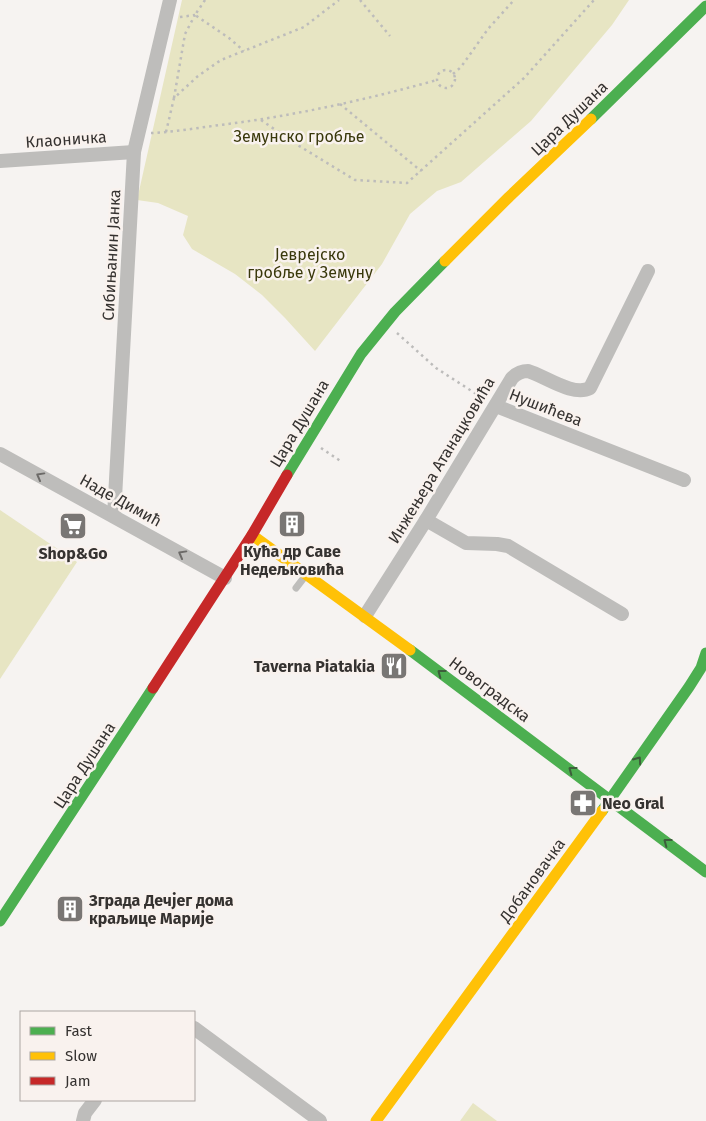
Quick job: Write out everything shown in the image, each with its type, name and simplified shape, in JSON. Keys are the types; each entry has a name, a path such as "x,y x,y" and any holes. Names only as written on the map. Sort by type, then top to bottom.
{"main road":[{"name":"Цара Душана","path":"0,921 252,536 348,373 408,298 472,233 626,86 706,6"},
{"name":"Новоградска","path":"252,536 365,616 706,872"},
{"name":"Добановачка","path":"376,1121 467,999 610,800 701,668 706,653"}],"street":[{"name":"Сибињанин Јанка","path":"114,516 134,152 170,0"},
{"name":"Клаоничка","path":"0,162 134,152"},
{"name":"Инжењера Атанацковића","path":"365,616 512,378 522,371 534,372 578,391 590,388 648,270"},
{"name":"Нушићева","path":"496,406 684,480"},
{"name":"Наде Димић","path":"0,454 225,578"},
{"path":"426,520 466,543 508,546 622,614"},
{"path":"195,1029 320,1121"},
{"path":"84,1121 85,1113 94,1101"}],"lane":[{"path":"296,588 306,574"}],"path":[{"path":"166,132 185,34 205,0"},
{"path":"174,98 198,76 221,60 304,27 339,0"},
{"path":"360,0 390,36"},
{"path":"453,74 461,67 488,29 514,0"},
{"path":"261,120 355,180 407,183 524,78 594,0"},
{"path":"196,15 244,51"},
{"path":"442,70 448,70 453,74 454,82 448,88 442,87 437,80 438,74 442,70"},
{"path":"138,132 166,132 261,120 340,104 437,80"},
{"path":"340,104 421,171"},
{"name":"Нушићева","path":"386,324 436,368 496,406"},
{"path":"317,446 342,462"}],"green space":[{"name":"Земунско гробље","path":"182,0 629,0 612,25 531,121 461,182 437,191 410,214 382,264 315,351 262,295 235,274 192,249 183,235 188,216 158,203 137,200"},
{"path":"0,510 77,562 0,679"},
{"path":"473,1103 497,1121 460,1121"}],"traffic: fast":[{"path":"591,119 706,6"},
{"path":"287,475 361,354 395,312 445,261"},
{"path":"410,650 706,872"},
{"path":"602,811 689,687 701,668 706,653"},
{"path":"0,921 153,688"}],"traffic: slow":[{"path":"445,261 591,119"},
{"path":"252,535 410,650"},
{"path":"376,1121 602,811"}],"traffic: jam":[{"path":"153,688 252,535 287,475"}],"place":[{"name":"Кућа др Саве Недељковића","path":"292,524"},
{"name":"Shop&Go","path":"73,526"},
{"name":"Taverna Piatakia","path":"394,666"},
{"name":"Neo Gral","path":"583,803"},
{"name":"Зграда Дечјег дома краљице Марије","path":"70,909"}],"park label":[{"name":"Јеврејско гробље у Земуну","path":"310,263"}]}
